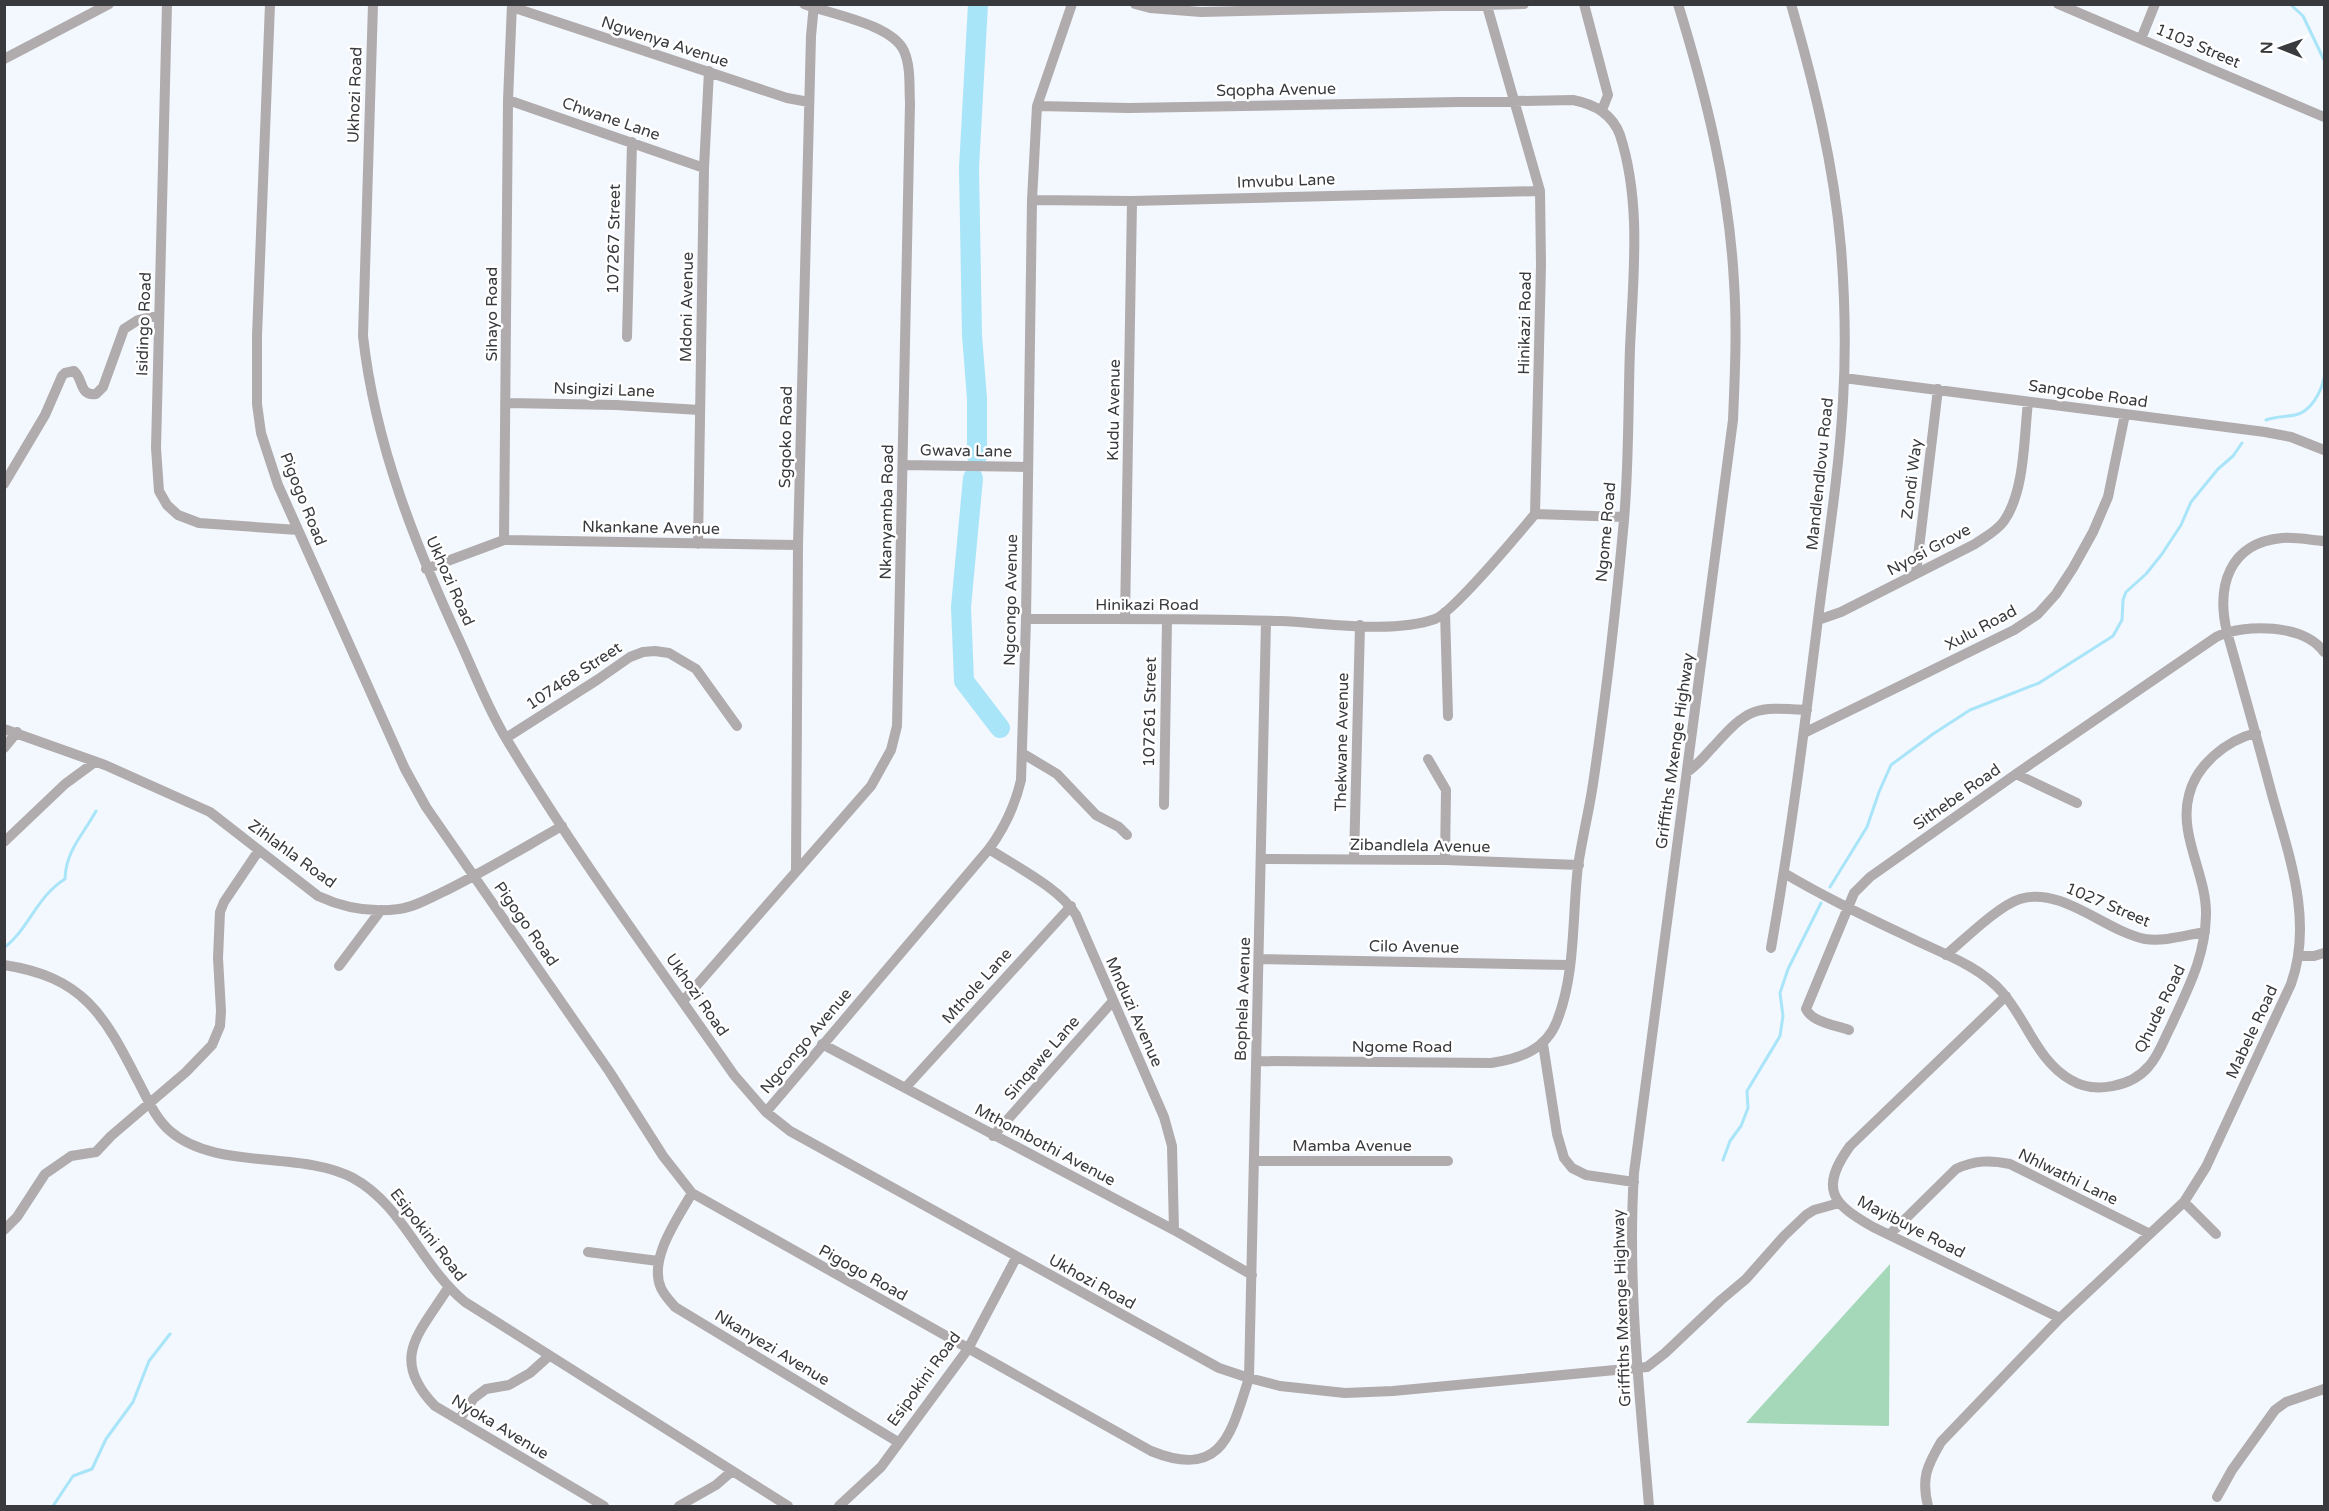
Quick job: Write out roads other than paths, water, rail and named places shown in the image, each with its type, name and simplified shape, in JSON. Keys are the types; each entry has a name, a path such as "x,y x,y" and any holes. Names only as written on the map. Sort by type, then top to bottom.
{"street":[{"path":"4,59 110,4"},
{"name":"Isidingo Road","path":"167,4 156,477 162,498 178,515 199,524 298,530"},
{"name":"Pigogo Road","path":"270,4 257,336 257,404 261,433 278,485 405,769 426,807 609,1071 663,1156 692,1193 1150,1451 1170,1459 1184,1461 1205,1457 1225,1442 1233,1430 1249,1378"},
{"name":"Ukhozi Road","path":"373,4 363,336 369,382 401,505 426,568 506,738 562,826 734,1075 766,1112 790,1131 1016,1257 1219,1368 1249,1378 1310,1390 1345,1393 1393,1391 1639,1369"},
{"name":"Ngcongo Avenue","path":"766,1112 989,849 1015,804 1021,780 1022,753 1032,200 1037,106 1072,4"},
{"path":"1135,4 1150,8 1201,12 1524,4"},
{"path":"1516,100 1573,100 1595,105 1602,110 1608,95 1584,4"},
{"name":"Griffiths Mxenge Highway","path":"1648,1506 1633,1271 1634,1182 1733,420 1736,344 1734,280 1719,159 1695,59 1677,4"},
{"name":"Mandlendlovu Road","path":"1771,948 1807,710 1838,460 1844,378 1841,250 1831,172 1814,89 1791,4"},
{"name":"1103 Street","path":"2058,4 2325,117"},
{"path":"2141,39 2155,4"},
{"name":"Ngwenya Avenue","path":"512,6 787,98 809,102"},
{"name":"Sihayo Road","path":"504,540 508,100 512,6"},
{"name":"Sgqoko Road","path":"796,870 798,545 810,6"},
{"name":"Nkanyamba Road","path":"683,1001 872,786 891,750 897,726 904,465 909,71 904,51 892,37 852,19 810,6"},
{"name":"Hinikazi Road","path":"1026,619 1266,621 1360,625 1415,623 1436,618 1445,612 1535,514 1541,265 1540,191 1516,100 1487,6"},
{"name":"Mdoni Avenue","path":"698,544 704,168 709,71"},
{"name":"Chwane Lane","path":"508,100 704,168"},
{"name":"Sqopha Avenue","path":"1037,106 1129,108 1516,100"},
{"name":"Ngome Road","path":"1256,1061 1491,1063 1515,1059 1543,1044 1556,1023 1564,999 1569,965 1579,866 1593,783 1624,517 1635,227 1625,156 1619,132 1602,110"},
{"name":"107267 Street","path":"627,337 632,142"},
{"name":"Imvubu Lane","path":"1032,200 1132,201 1540,191"},
{"name":"Kudu Avenue","path":"1125,619 1132,201"},
{"path":"4,484 45,415 62,376 74,371 80,378 85,393 96,394 103,387 124,329 138,320 159,315"},
{"name":"Sangcobe Road","path":"1844,378 2265,432 2291,437 2325,450"},
{"name":"Zondi Way","path":"1916,573 1938,389"},
{"name":"Nyosi Grove","path":"1818,620 1851,607 1975,544 1992,533 2004,521 2013,503 2019,478 2028,402"},
{"name":"Nsingizi Lane","path":"506,403 616,405 700,410"},
{"name":"Xulu Road","path":"1804,733 2014,630 2038,614 2073,568 2093,532 2108,497 2125,414"},
{"name":"Gwava Lane","path":"904,465 1027,467"},
{"path":"1535,514 1624,517"},
{"name":"Mabele Road","path":"1928,1506 1924,1479 1941,1442 1968,1411 2060,1318 2184,1202 2206,1167 2291,984 2299,956 2300,927 2296,884 2227,632 2222,601 2229,571 2245,551 2257,544 2284,538 2325,541"},
{"path":"426,568 504,540"},
{"name":"Nkankane Avenue","path":"504,540 798,545"},
{"path":"1445,612 1448,716"},
{"name":"107261 Street","path":"1164,805 1167,620"},
{"name":"Bophela Avenue","path":"1249,1378 1266,621"},
{"name":"Thekwane Avenue","path":"1354,859 1360,625"},
{"path":"2227,632 2280,629 2307,636 2325,652"},
{"name":"Sithebe Road","path":"1849,1030 1814,1018 1808,1014 1806,1009 1810,993 1854,893 1870,877 2016,774 2208,642 2227,632"},
{"name":"107468 Street","path":"506,738 630,657 655,651 669,653 696,669 737,726"},
{"path":"1687,771 1700,762 1739,721 1753,711 1772,708 1807,710"},
{"name":"Zihlahla Road","path":"4,729 95,762 210,812 284,871 327,900 355,909 400,909 416,905 475,876 562,826"},
{"path":"4,748 17,732"},
{"name":"Qhude Road","path":"1784,873 1848,908 1983,973 2006,996 2041,1052 2058,1072 2079,1085 2106,1087 2127,1083 2142,1074 2156,1057 2197,969 2205,932 2205,898 2189,834 2187,806 2189,794 2198,774 2214,756 2245,735 2256,733"},
{"path":"1022,753 1057,774 1096,815 1119,827 1127,835"},
{"path":"1428,759 1446,790 1445,860"},
{"path":"4,842 65,784 95,762"},
{"path":"2016,774 2077,803"},
{"name":"Mnduzi Avenue","path":"989,849 1049,888 1071,906 1164,1117 1172,1146 1174,1230"},
{"path":"4,1230 17,1217 45,1174 71,1156 96,1152 202,1057 217,1036 221,1011 218,958 220,912 224,902 259,850"},
{"name":"Zibandlela Avenue","path":"1261,859 1445,860 1579,866"},
{"name":"1027 Street","path":"1946,955 2008,904 2037,896 2060,901 2135,936 2148,939 2161,940 2205,932"},
{"name":"Mthole Lane","path":"906,1087 1071,906"},
{"path":"339,966 381,910"},
{"path":"2299,956 2325,953"},
{"name":"Cilo Avenue","path":"1259,959 1569,965"},
{"name":"Esipokini Road","path":"4,965 33,969 76,990 101,1016 149,1103 170,1132 193,1144 221,1153 334,1170 372,1190 394,1213 448,1288 465,1302 788,1506"},
{"name":"Mayibuye Road","path":"2006,996 1850,1146 1840,1159 1833,1188 1836,1199 1847,1212 2060,1318"},
{"name":"Sinqawe Lane","path":"993,1136 1113,1001"},
{"name":"Mthombothi Avenue","path":"822,1044 1174,1230 1252,1275"},
{"path":"1543,1044 1557,1134 1564,1158 1572,1168 1586,1175 1634,1182"},
{"name":"Nhlwathi Lane","path":"1890,1234 1956,1169 1970,1162 1991,1160 2010,1164 2150,1234"},
{"name":"Mamba Avenue","path":"1255,1161 1448,1161"},
{"path":"588,1252 658,1261 692,1193"},
{"path":"2184,1202 2216,1234"},
{"path":"1639,1369 1652,1364 1676,1344 1754,1272 1784,1236 1806,1215 1814,1210 1839,1203"},
{"name":"Esipokini Road","path":"839,1506 881,1467 897,1442 968,1349 1016,1257"},
{"name":"Nkanyezi Avenue","path":"658,1261 662,1291 675,1307 897,1442"},
{"name":"Nyoka Avenue","path":"448,1288 413,1347 411,1372 421,1391 435,1406 604,1506"},
{"path":"459,1420 474,1398 486,1389 509,1385 530,1373 549,1356"},
{"path":"2217,1497 2232,1470 2275,1410 2286,1402 2325,1389"},
{"path":"679,1506 716,1485 731,1472"}],"waterway":[{"path":"977,456 969,168 978,4"},
{"path":"2290,4 2303,16 2324,60"},
{"path":"2266,420 2295,415 2306,410 2318,395 2324,378"},
{"path":"1830,887 1867,827 1891,765 1970,710 2039,683 2113,636 2122,620 2123,600 2126,592 2146,574 2162,554 2181,525 2191,502 2242,443"},
{"path":"973,478 961,607 964,681 1000,728"},
{"path":"4,948 20,932 47,895 65,879 72,851 96,811"},
{"path":"1723,1160 1730,1141 1741,1126 1748,1108 1747,1091 1780,1036 1783,1016 1780,993 1788,969 1821,903"},
{"path":"53,1506 73,1476 92,1469 106,1439 133,1402 149,1361 170,1334"}]}
